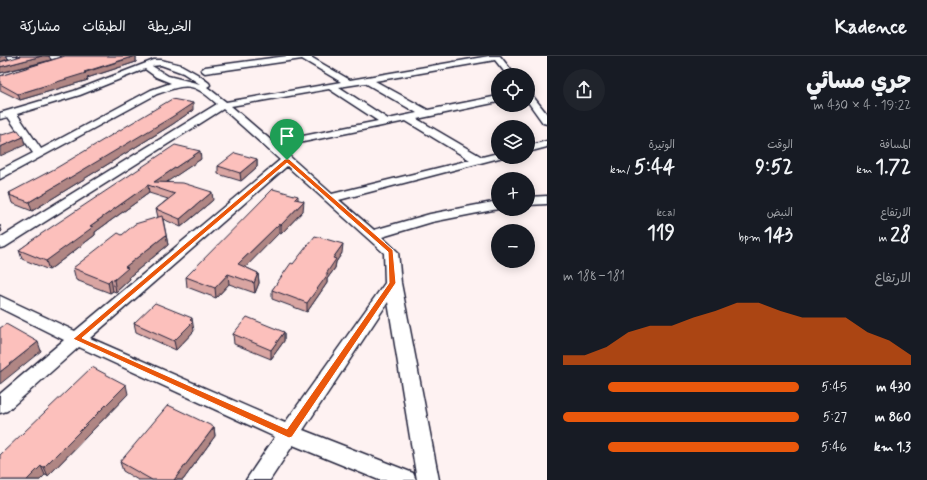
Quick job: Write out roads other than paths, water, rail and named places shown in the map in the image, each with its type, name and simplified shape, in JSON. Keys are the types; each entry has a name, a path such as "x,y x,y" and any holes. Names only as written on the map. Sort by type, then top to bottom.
{"street":[{"path":"0,66 22,60 10,56"},
{"path":"37,68 62,61 51,56"},
{"path":"186,71 210,64 303,56 349,83"},
{"path":"0,244 223,105 497,57 506,68"},
{"path":"0,116 65,97 122,76 150,62 163,61 186,71 391,252 393,283 428,480"},
{"path":"150,62 170,79 180,83"},
{"path":"0,175 154,92 194,79 210,64"},
{"path":"154,92 170,79"},
{"path":"367,80 427,114"},
{"path":"330,86 387,122"},
{"path":"270,146 491,100"},
{"path":"535,105 547,121"},
{"path":"11,112 39,154"},
{"path":"408,118 480,160"},
{"path":"535,147 547,144"},
{"path":"330,198 491,158"},
{"path":"0,405 287,160"},
{"path":"535,201 547,200"},
{"path":"372,235 430,218 491,206"},
{"path":"257,480 393,283"},
{"path":"0,301 77,339 289,434 405,480"}]}
